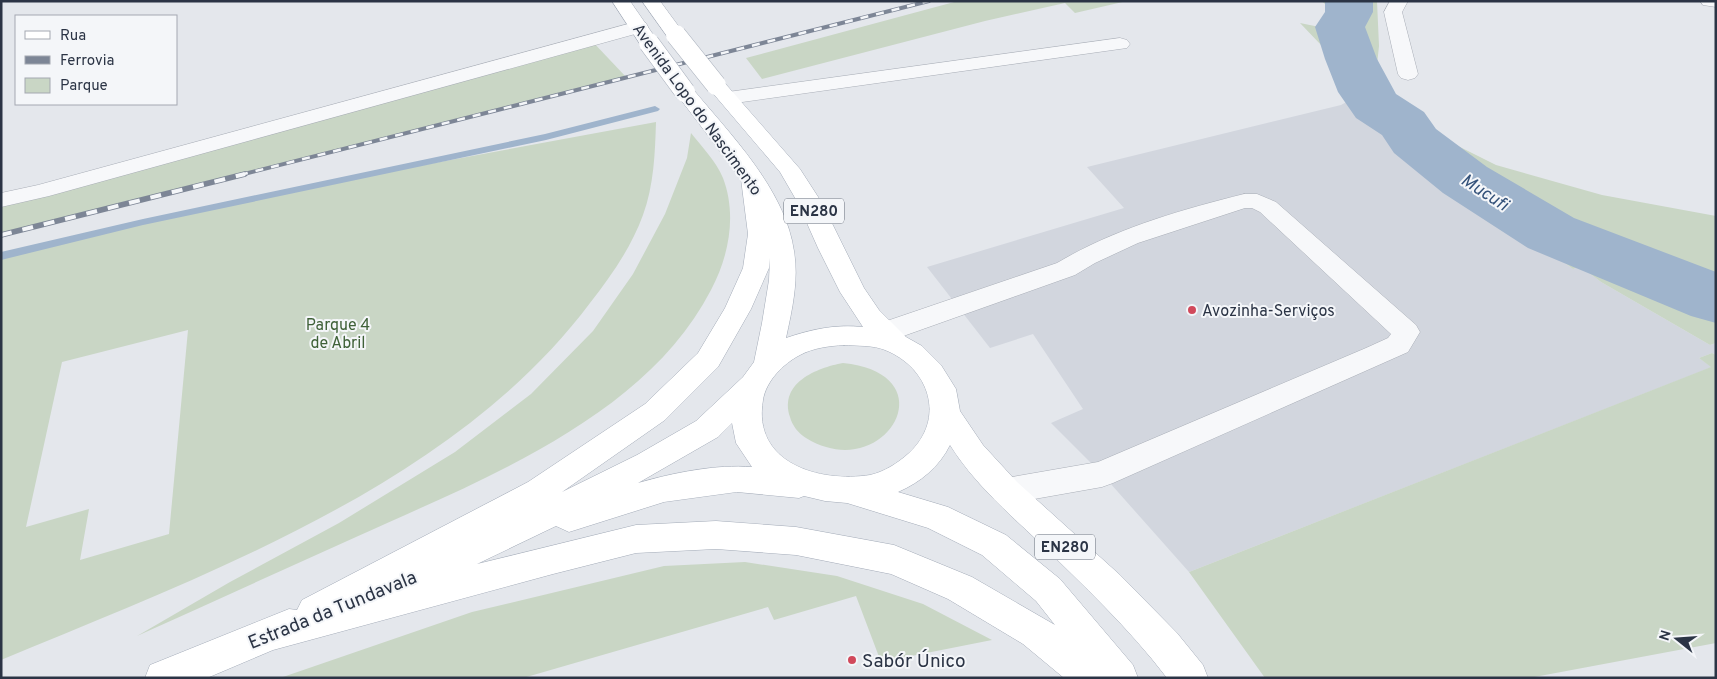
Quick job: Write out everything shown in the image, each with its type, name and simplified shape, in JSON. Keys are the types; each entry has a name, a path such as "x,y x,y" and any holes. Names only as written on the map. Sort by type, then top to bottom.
{"main road":[{"name":"Avenida Lopo do Nascimento","path":"621,1 685,92 752,179 775,222 782,250 779,303 759,375 745,409 748,434 761,457 784,475 813,487"},
{"name":"Avenida Lopo do Nascimento","path":"653,2 676,35 789,169 810,203 830,248 853,292 870,317 892,338"},
{"path":"273,632 539,492 655,412 708,360 738,308 756,268 760,234 752,179"},
{"name":"Estrada da Tundavala","path":"163,678 388,587 501,538 648,464 707,429 759,375 788,349 815,339 844,335 892,338"},
{"path":"847,490 880,486 910,472 931,452 944,427 946,404 938,381 922,361 892,338"},
{"name":"EN280","path":"945,412 972,454 1006,491 1108,586 1164,645 1190,678"},
{"name":"Estrada da Tundavala","path":"501,538 664,489 737,479 847,490"},
{"name":"EN280","path":"847,490 937,517 994,545 1048,590 1120,678"},
{"path":"273,632 636,539 716,535 796,541 894,560 960,588 1036,632 1092,678"}],"street":[{"path":"1399,1 1393,12 1408,74"},
{"path":"1709,1 1716,2"},
{"path":"1,200 644,35"},
{"path":"722,91 1120,44"},
{"path":"892,338 1066,270 1089,254 1164,226 1244,201 1257,201 1268,207 1406,332 1398,345 1102,474 1006,491"}],"shaded area":[{"path":"1350,100 1573,269 1580,266 1601,282 1710,345 1716,343 1716,355 1712,353 1699,358 1712,367 1189,572 1102,474 1051,423 1083,409 1033,334 990,348 927,267 1124,208 1087,167 1341,105"}],"green space":[{"path":"958,1 1127,1 1075,13 1065,3 985,21 762,79 746,58"},
{"path":"1322,1 1377,1 1379,46 1376,74 1387,97 1416,125 1496,165 1602,195 1716,216 1716,343 1710,345 1601,282 1580,266 1573,269 1350,100 1366,92 1300,23 1334,30 1334,13"},
{"path":"591,40 627,78 1,235 1,200"},
{"name":"Parque 4 de Abril","path":"656,122 653,169 647,204 633,239 620,261 590,303 534,367 469,424 397,474 321,518 241,558 160,594 1,660 1,256 143,222 337,181","holes":["188,330 169,534 80,560 89,509 26,527 62,362"]},
{"path":"691,133 713,160 723,178 730,206 729,235 722,263 711,290 682,335 645,375 603,409 556,440 506,468 137,636 230,582 339,523 455,452 531,394 593,331 633,274 665,214 687,158"},
{"path":"1712,353 1716,355 1716,643 1529,678 1265,678 1189,572 1711,367 1699,358"},
{"path":"843,363 876,371 894,386 899,404 894,423 880,438 860,448 834,449 806,438 796,429 790,417 788,405 790,395 795,386 811,373"},
{"path":"745,562 837,576 923,604 992,640 881,662 856,596 774,620 768,607 523,678 280,678 472,612 664,566"}],"waterway":[{"name":"Mucufi","path":"1349,1 1349,12 1340,27 1351,59 1366,92 1376,106 1404,124 1415,141 1465,180 1551,233 1716,299"},
{"path":"1,256 143,222 546,137 655,109"}],"railway":[{"path":"240,175 929,1"},
{"path":"1,235 245,174"}],"place":[{"name":"Avozinha-Serviços","path":"1192,310"},
{"name":"Sabór Único","path":"852,660"}]}
